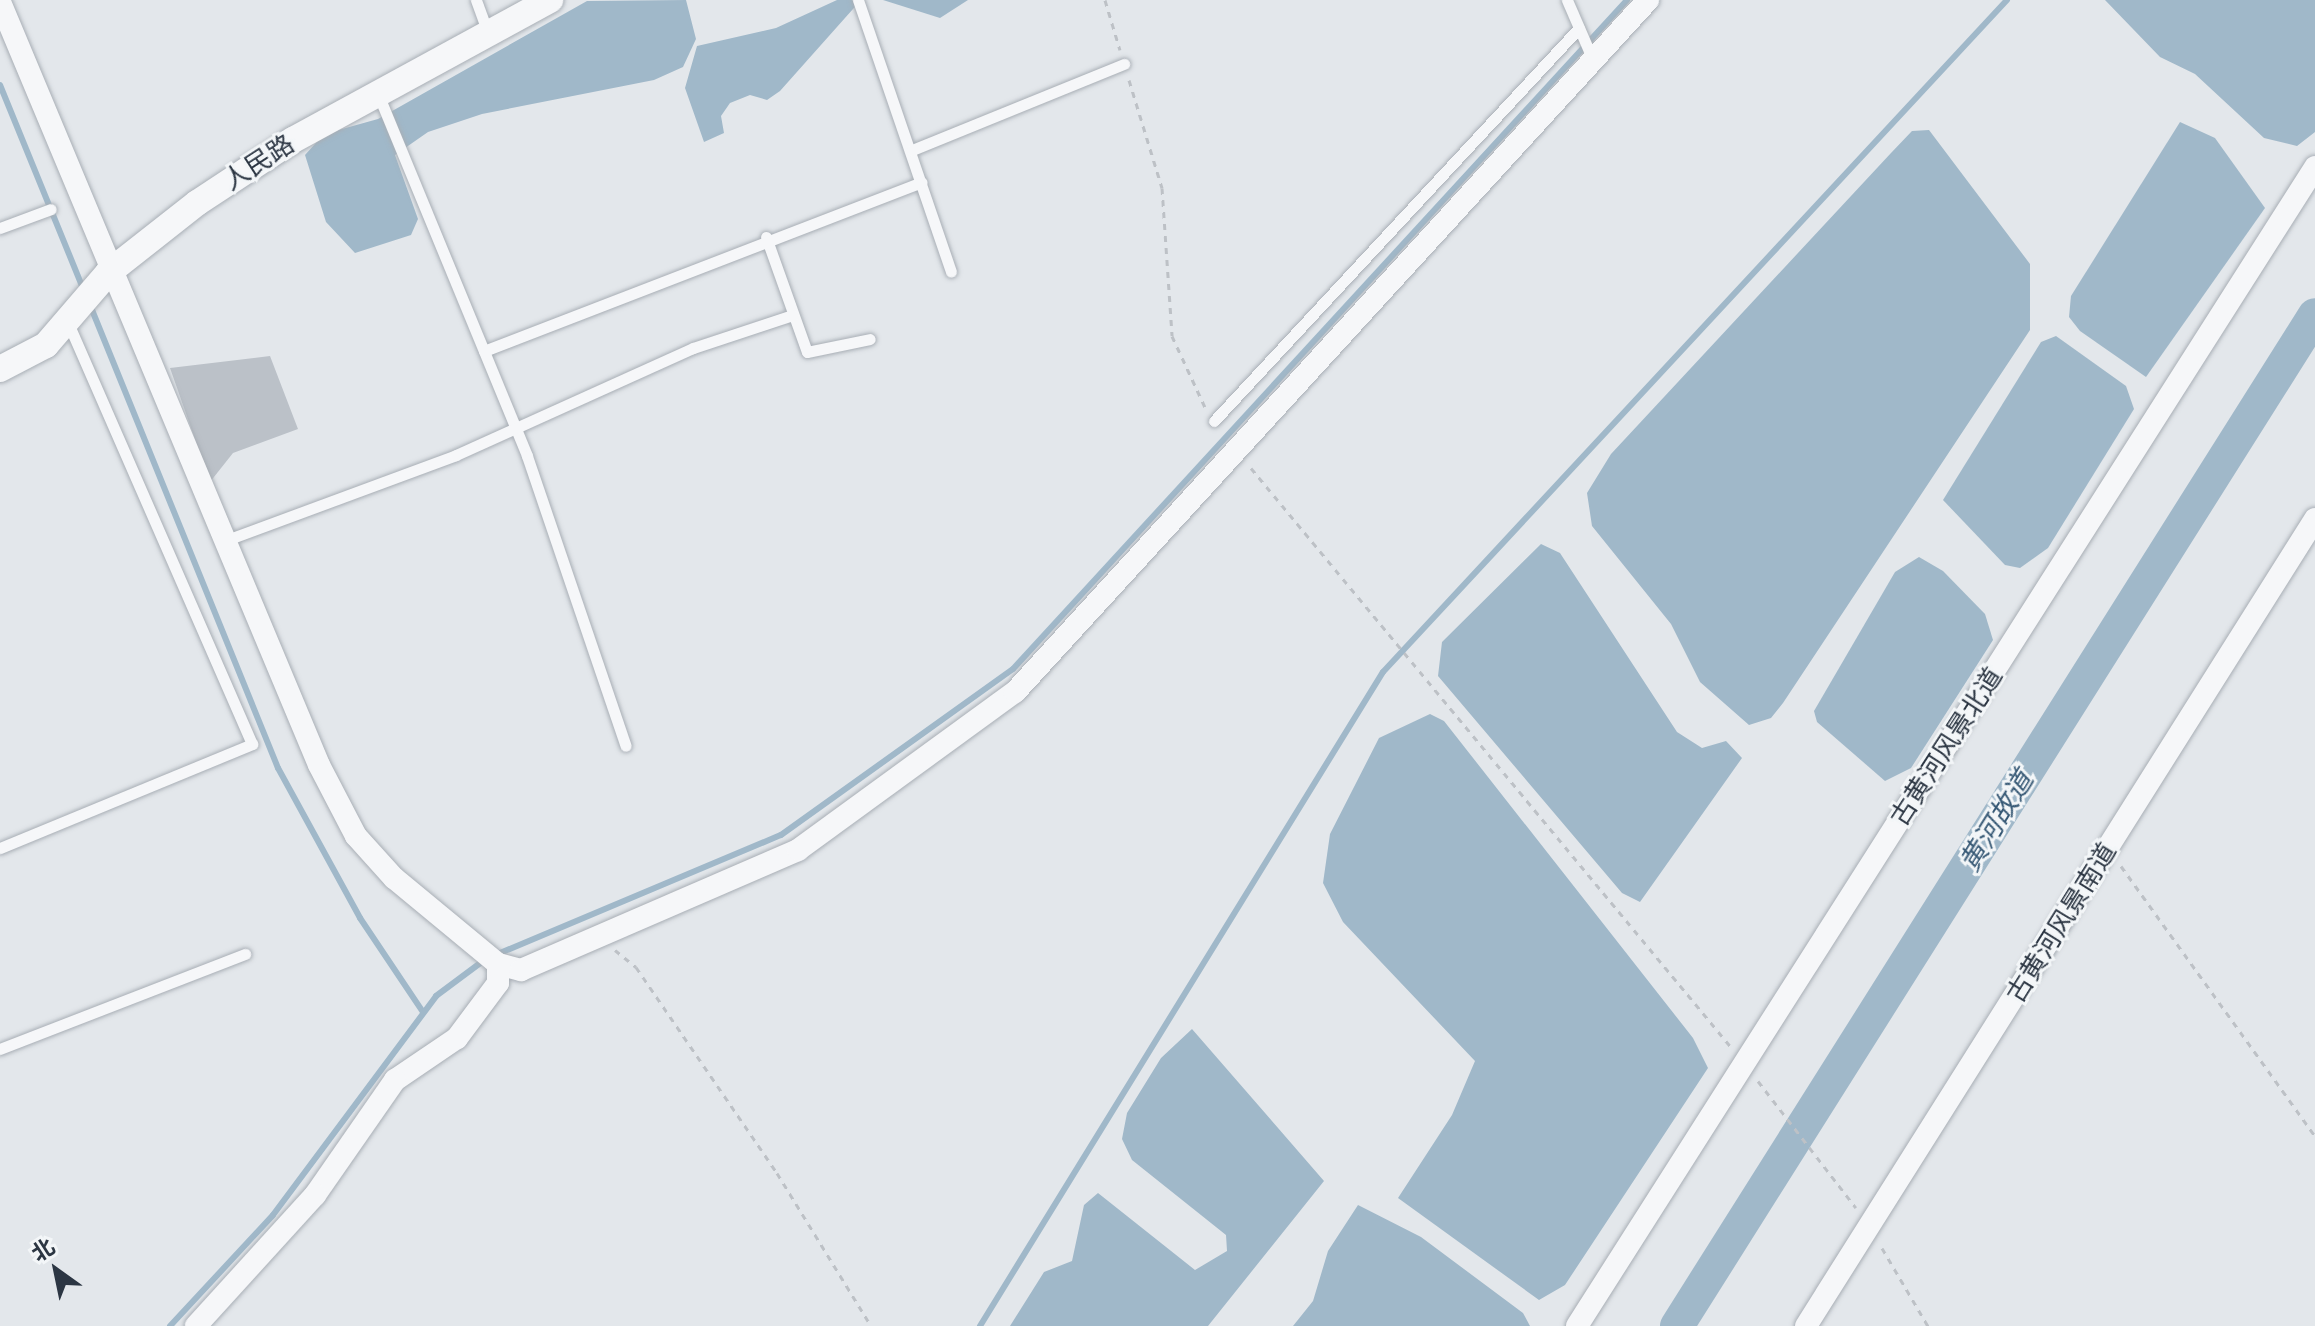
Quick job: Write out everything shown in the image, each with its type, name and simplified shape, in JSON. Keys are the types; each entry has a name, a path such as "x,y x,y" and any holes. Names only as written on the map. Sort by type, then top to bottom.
{"street":[{"name":"人民路","path":"0,369 46,345 87,297 221,187 378,94 550,0"},
{"path":"0,2 87,297 223,541 356,836 394,878 493,959 521,970 798,850 1015,692 1592,57 1648,0"},
{"name":"古黄河风景北道","path":"1577,1326 1749,1070 2315,167"},
{"name":"古黄河风景南道","path":"1806,1326 2315,519"},
{"path":"196,1326 315,1195 395,1080 457,1038 498,983 493,959"}],"lane":[{"path":"476,0 489,33"},
{"path":"858,0 951,271"},
{"path":"1567,0 1592,57"},
{"path":"1214,421 1581,32"},
{"path":"912,150 1124,64"},
{"path":"378,94 516,429 626,746"},
{"path":"484,351 766,237 921,182"},
{"path":"0,228 51,209"},
{"path":"766,237 807,352 870,339"},
{"path":"0,848 252,744 87,297"},
{"path":"223,541 516,429 693,348 793,315"},
{"path":"0,1049 245,954"}],"path":[{"path":"1105,0 1162,188 1172,336 1186,379 1214,421"},
{"path":"1236,451 1411,654 1749,1070 1870,1226 1928,1326"},
{"path":"2105,855 2129,875 2315,1136"},
{"path":"598,937 636,967 871,1326"}],"water":[{"path":"686,0 696,39 683,67 654,80 482,114 428,132 395,155 418,219 411,235 355,253 326,222 305,155 324,134 378,119 587,1"},
{"path":"837,0 861,0 780,91 767,100 750,95 730,103 721,116 724,133 704,142 685,88 697,46 776,28"},
{"path":"883,0 968,0 940,18"},
{"path":"2105,0 2315,0 2315,132 2297,146 2264,138 2195,74 2160,57"},
{"path":"2180,122 2215,138 2265,208 2146,377 2080,331 2069,317 2071,296"},
{"path":"1929,130 2030,264 2030,330 1783,703 1771,718 1749,725 1700,682 1671,624 1592,526 1587,493 1611,454 1891,153 1912,131"},
{"path":"2056,336 2126,386 2134,409 2048,548 2020,568 2005,565 1943,500 2041,342"},
{"path":"1541,544 1560,553 1677,732 1702,748 1726,741 1742,758 1640,902 1622,893 1438,676 1442,642"},
{"path":"1919,557 1943,571 1985,614 1993,640 1911,768 1885,781 1817,722 1814,711 1895,572"},
{"path":"1430,714 1444,721 1693,1038 1708,1068 1565,1285 1539,1300 1398,1198 1452,1115 1475,1061 1343,922 1323,883 1330,834 1379,738"},
{"path":"1192,1029 1324,1181 1208,1326 1010,1326 1044,1272 1072,1261 1084,1205 1098,1193 1195,1270 1227,1251 1226,1235 1132,1160 1122,1139 1127,1113 1161,1058"},
{"path":"1358,1205 1421,1237 1523,1313 1530,1326 1293,1326 1313,1301 1328,1251"}],"building":[{"path":"270,356 298,429 233,453 210,482 170,368"}],"waterway":[{"path":"493,956 781,835 1013,669 1627,0"},
{"path":"980,1326 1383,672 2007,0"},
{"path":"0,85 84,291"},
{"path":"90,305 278,768 360,918 423,1012"},
{"name":"黄河故道","path":"1677,1326 2315,315"},
{"path":"170,1326 273,1215 436,996 483,961"}]}
